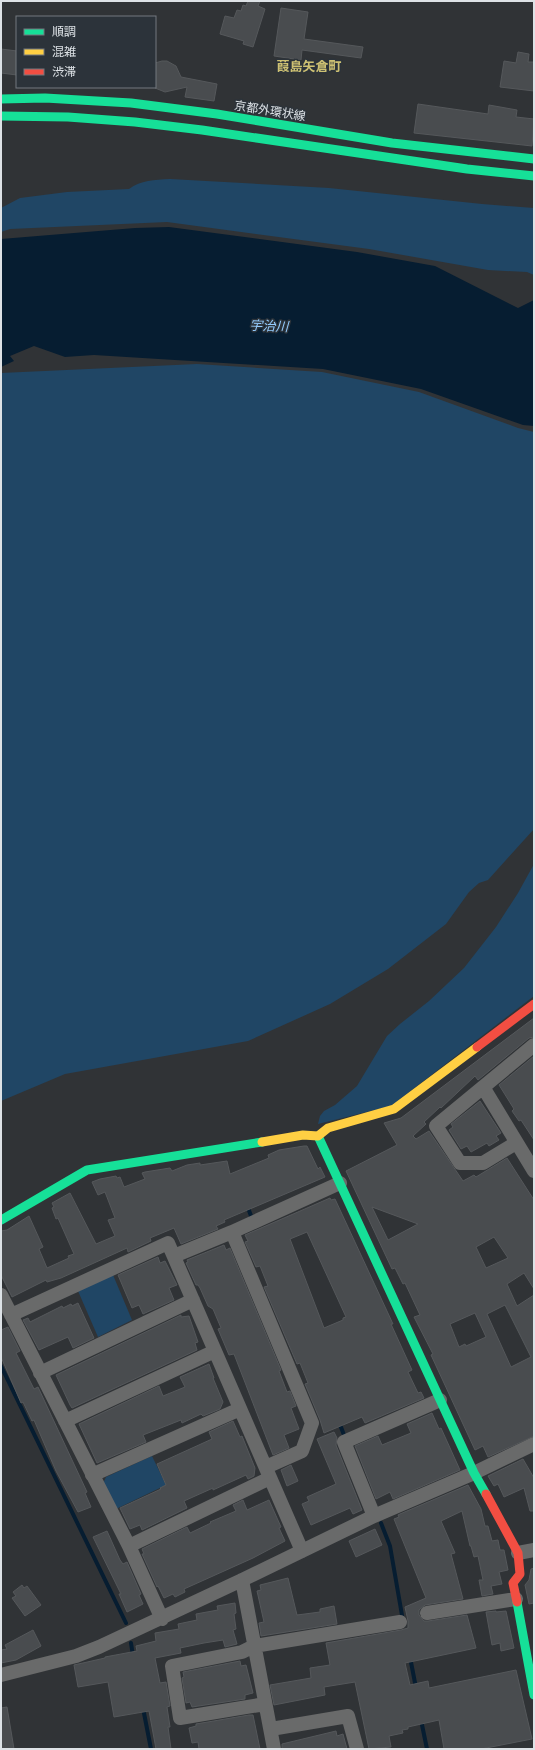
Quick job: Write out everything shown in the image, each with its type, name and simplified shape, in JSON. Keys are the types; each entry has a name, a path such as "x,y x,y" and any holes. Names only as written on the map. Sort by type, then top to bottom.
{"street":[{"name":"京都外環状線","path":"1,99 54,98 109,100 170,106 346,136 474,154 534,159"},
{"path":"1,116 48,115 167,125 343,150 474,171 534,176"},
{"path":"1,1220 87,1170 303,1135 318,1136 328,1128 394,1109 534,1004"},
{"path":"516,1143 483,1163 460,1163 436,1126 534,1045"},
{"path":"483,1087 534,1171"},
{"path":"318,1136 474,1472 518,1553 520,1574 513,1583 531,1665 534,1695"},
{"path":"174,1256 232,1232 340,1183"},
{"path":"129,1546 268,1473 302,1451 312,1423 232,1232"},
{"path":"11,1315 168,1242 302,1551"},
{"path":"1,1295 129,1546 162,1619"},
{"path":"40,1373 193,1300"},
{"path":"65,1421 215,1351"},
{"path":"374,1516 344,1442 440,1400"},
{"path":"92,1475 240,1409"},
{"path":"1,1675 93,1650 162,1619 374,1516 474,1472 532,1449"},
{"path":"518,1553 534,1550"},
{"path":"242,1580 274,1749"},
{"path":"427,1613 516,1598"},
{"path":"265,1704 180,1718 172,1666 242,1652 254,1646 400,1622"},
{"path":"271,1729 348,1716 357,1749"}],"shaded area":[{"path":"170,179 329,188 534,208 534,275 527,272 488,270 369,249 167,222 10,229 1,232 1,208 20,198 67,192 129,189 143,182"},
{"path":"197,364 322,372 419,392 518,428 534,432 534,829 488,880 479,883 469,892 446,924 388,969 330,1004 248,1041 65,1074 1,1101 1,373"},
{"path":"534,864 534,996 391,1106 318,1124 320,1116 324,1111 335,1105 357,1086 387,1036 429,1001 464,968 496,927 518,893"},
{"path":"113,1275 132,1320 98,1337 78,1291"},
{"path":"152,1456 166,1485 116,1509 102,1486 106,1477"}],"water":[{"name":"宇治川","path":"169,227 357,252 435,266 518,308 534,300 534,426 523,425 421,389 323,369 94,355 65,357 34,346 10,356 14,361 1,367 1,239 135,228"}],"building":[{"path":"248,1 260,1 258,6 265,9 253,47 243,44 244,41 220,34 225,16 234,18 237,10 241,11 243,5 246,6"},
{"path":"281,8 308,12 304,39 363,47 361,58 302,50 301,60 274,56"},
{"path":"1,49 16,51 16,75 1,73"},
{"path":"518,52 529,54 528,62 534,62 534,91 500,87 504,61 516,63"},
{"path":"167,61 176,66 181,77 217,84 214,101 185,97 187,87 165,92 155,88 156,63"},
{"path":"418,104 488,114 489,105 517,110 516,117 534,119 532,146 414,133"},
{"path":"534,1018 534,1037 529,1038 478,1080 475,1076 424,1122 426,1124 413,1136 416,1139 429,1131 463,1181 474,1175 476,1177 507,1158 534,1200 534,1289 524,1273 507,1284 517,1306 534,1295 534,1436 488,1457 483,1446 475,1450 431,1355 433,1354 414,1317 420,1315 405,1283 403,1284 395,1268 392,1269 346,1171 397,1145 384,1123 401,1118","holes":["372,1207 418,1224 388,1240","494,1237 508,1258 486,1268 476,1247","505,1305 531,1357 511,1367 487,1314","475,1313 486,1337 466,1346 465,1344 459,1347 450,1324"]},
{"path":"534,1056 534,1140 521,1120 519,1121 512,1111 514,1109 499,1085"},
{"path":"480,1101 501,1133 496,1136 499,1140 489,1146 487,1143 471,1152 467,1146 461,1149 449,1130 453,1127 451,1124"},
{"path":"307,1146 318,1169 320,1167 325,1177 224,1220 225,1222 216,1226 218,1229 181,1244 174,1228 150,1238 151,1241 128,1252 127,1248 61,1278 47,1282 46,1280 12,1297 1,1275 1,1231 7,1230 29,1216 43,1247 39,1249 47,1268 69,1258 68,1256 74,1254 52,1208 54,1207 52,1203 70,1193 96,1244 115,1236 108,1220 115,1218 105,1192 98,1195 92,1182 116,1176 117,1178 120,1177 124,1187 145,1179 142,1173 145,1172 170,1168 172,1171 187,1165 200,1163 200,1165 227,1161 230,1174 269,1158 268,1155 279,1150"},
{"path":"330,1198 331,1200 335,1199 393,1324 391,1324 412,1370 408,1372 418,1393 421,1392 424,1398 365,1423 362,1417 324,1433 305,1384 308,1383 300,1363 297,1364 264,1287 268,1286 260,1266 256,1267 245,1242 248,1241 245,1235","holes":["307,1232 346,1317 343,1318 343,1320 324,1328 290,1239"]},
{"path":"224,1245 226,1250 230,1248 281,1370 279,1371 287,1392 290,1391 296,1406 291,1408 299,1429 284,1435 289,1448 273,1455 234,1354 229,1355 218,1329 221,1328 213,1309 208,1306 186,1263 188,1262 187,1260"},
{"path":"158,1257 160,1263 165,1261 177,1285 169,1288 174,1300 143,1314 139,1305 132,1308 118,1275"},
{"path":"78,1303 94,1338 73,1348 68,1337 39,1350 23,1320 28,1318 30,1322 62,1306 63,1308 71,1304 72,1306"},
{"path":"181,1315 181,1317 189,1316 198,1342 195,1343 197,1350 72,1408 56,1375"},
{"path":"8,1327 20,1351 16,1353 34,1389 38,1387 87,1492 85,1493 91,1507 78,1512 56,1471 34,1420 32,1421 23,1402 21,1403 1,1357 1,1330"},
{"path":"209,1364 223,1402 220,1409 203,1416 201,1414 182,1423 181,1420 143,1435 146,1442 97,1463 79,1424 159,1386 163,1396 185,1387 180,1377"},
{"path":"432,1413 439,1429 441,1428 460,1470 393,1499 390,1492 376,1499 355,1446 378,1436 382,1445 411,1433 407,1424"},
{"path":"233,1421 240,1437 242,1436 255,1468 254,1476 248,1479 246,1475 184,1501 187,1508 142,1530 140,1525 130,1529 120,1508 161,1489 160,1488 166,1485 157,1464 212,1439 209,1432"},
{"path":"334,1432 337,1438 336,1445 362,1510 353,1514 350,1508 311,1525 302,1504 309,1501 307,1497 336,1484 317,1439"},
{"path":"523,1459 534,1478 534,1511 530,1511 524,1488 504,1497 498,1484 494,1486 488,1476"},
{"path":"291,1465 298,1481 287,1486 281,1470"},
{"path":"468,1485 481,1509 485,1526 488,1526 492,1541 498,1540 500,1550 504,1550 508,1570 499,1572 502,1584 491,1586 493,1594 482,1596 479,1580 483,1580 478,1556 474,1557 470,1546 462,1511 441,1521 455,1553 451,1554 463,1599 425,1605 419,1610 419,1615 424,1621 428,1621 467,1615 476,1648 405,1663 410,1685 428,1681 429,1688 516,1670 532,1739 481,1749 444,1749 439,1720 408,1727 408,1729 402,1730 403,1733 389,1736 391,1747 369,1749 355,1682 324,1687 325,1695 274,1705 270,1685 311,1678 310,1668 330,1665 326,1643 408,1628 405,1607 426,1598 394,1519 399,1517 398,1515 400,1514"},
{"path":"243,1500 247,1510 269,1500 281,1527 279,1528 285,1541 253,1558 184,1589 185,1592 175,1597 173,1594 164,1598 158,1586 157,1587 142,1554 144,1554 142,1549 187,1527 190,1533 211,1523 210,1522 236,1511 233,1505"},
{"path":"375,1529 382,1545 356,1557 349,1541"},
{"path":"107,1531 120,1560 123,1564 127,1562 141,1594 139,1595 143,1604 127,1612 119,1594 121,1594 93,1537"},
{"path":"534,1568 534,1603 529,1604 525,1585 529,1580 531,1569"},
{"path":"288,1578 297,1615 320,1612 320,1609 334,1606 337,1624 261,1636 259,1623 264,1622 257,1591 261,1590 260,1585"},
{"path":"22,1585 24,1588 27,1586 41,1605 25,1616 12,1598 16,1596 13,1592"},
{"path":"235,1603 236,1613 234,1614 236,1629 233,1630 237,1644 225,1647 223,1640 204,1643 180,1648 181,1653 155,1658 160,1683 166,1682 170,1706 167,1707 171,1749 156,1749 149,1711 114,1717 108,1682 78,1687 74,1665 137,1651 136,1646 156,1641 155,1633 179,1629 178,1624 197,1620 196,1614 218,1610 217,1606"},
{"path":"506,1611 514,1648 501,1651 500,1643 492,1645 486,1612"},
{"path":"33,1630 41,1646 16,1660 1,1663 1,1650 7,1649 5,1645"},
{"path":"240,1661 241,1666 246,1665 253,1693 245,1695 245,1699 192,1707 190,1702 186,1703 182,1678 184,1677 183,1672"},
{"path":"7,1707 14,1749 1,1749 1,1708"},
{"path":"253,1715 260,1749 199,1749 198,1742 192,1743 189,1728 196,1726 196,1724"},
{"path":"336,1731 337,1736 343,1734 347,1749 282,1749 282,1744"}],"waterway":[{"path":"247,1205 251,1216"},
{"path":"1,1366 126,1623"},
{"path":"339,1422 344,1435"},
{"path":"381,1523 390,1546 403,1621"},
{"path":"131,1643 133,1656"},
{"path":"410,1657 416,1688"},
{"path":"143,1708 151,1749"},
{"path":"421,1720 427,1749"}],"traffic: fast":[{"path":"1,99 45,98 131,103 217,114 392,143 534,159"},
{"path":"1,116 68,117 135,122 202,130 467,169 534,176"},
{"path":"318,1136 474,1473 486,1494"},
{"path":"1,1220 87,1170 262,1142"},
{"path":"517,1602 534,1695"}],"traffic: slow":[{"path":"262,1142 303,1135 318,1136 328,1128 394,1109 477,1047"}],"traffic: jam":[{"path":"477,1047 534,1004"},
{"path":"486,1494 518,1553 520,1574 513,1583 517,1602"}],"district":[{"name":"葭島矢倉町","path":"309,66"}]}
